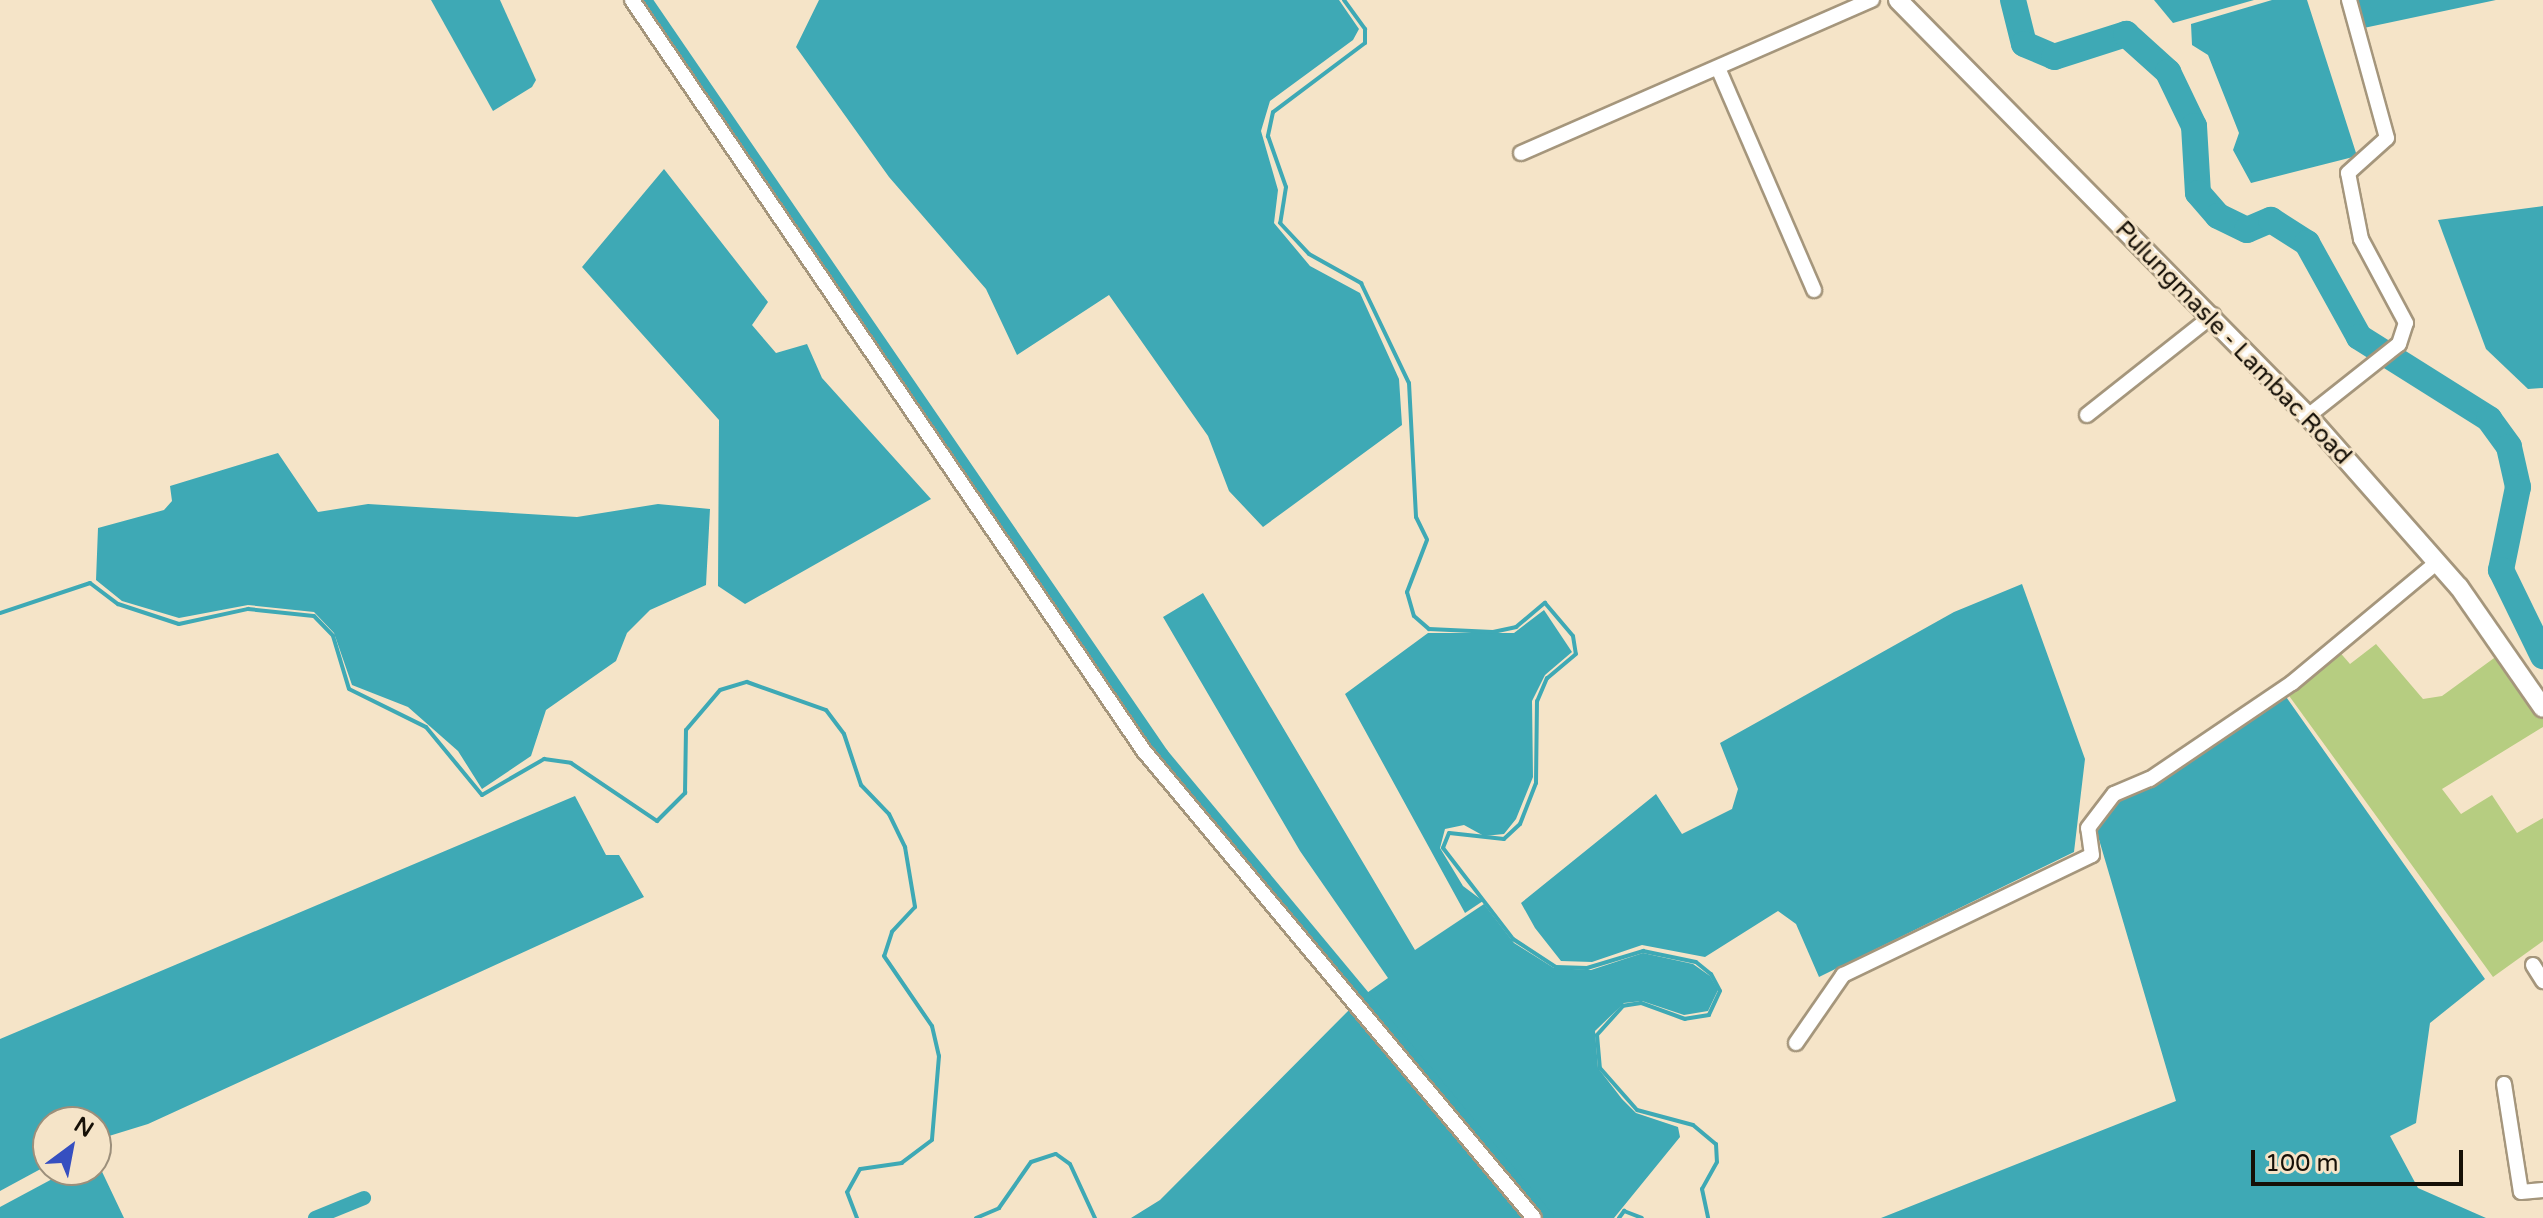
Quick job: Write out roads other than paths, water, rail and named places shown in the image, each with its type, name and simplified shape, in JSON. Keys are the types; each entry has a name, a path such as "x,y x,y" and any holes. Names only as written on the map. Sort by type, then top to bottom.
{"street":[{"path":"632,0 1144,751 1534,1218"},
{"path":"1521,153 1872,0"},
{"name":"Pulungmasle - Lambac Road","path":"1898,0 2213,315 2308,416 2437,562 2505,645 2543,708"},
{"path":"2308,416 2399,344 2402,309 2361,239 2348,173 2355,159 2387,138 2349,0"},
{"path":"1718,68 1814,290"},
{"path":"2087,415 2213,315"},
{"path":"1796,1043 1843,975 2092,855 2088,828 2114,794 2150,779 2281,691 2437,562"},
{"path":"2533,965 2543,981"},
{"path":"2504,1084 2521,1192 2543,1190"}],"water":[{"path":"431,0 500,0 536,80 532,87 493,111"},
{"path":"819,0 1339,0 1359,29 1353,40 1270,101 1261,131 1278,190 1274,223 1310,266 1360,293 1399,379 1402,425 1263,527 1229,491 1208,436 1109,295 1017,355 986,289 889,177 796,47"},
{"path":"2154,0 2254,0 2173,23"},
{"path":"2272,0 2307,0 2357,156 2251,183 2233,150 2239,133 2208,55 2192,45 2191,24"},
{"path":"2353,0 2496,0 2359,29"},
{"path":"664,169 768,302 752,325 776,353 807,344 822,378 931,499 745,604 718,586 719,420 582,267"},
{"path":"2543,206 2543,388 2528,389 2486,349 2438,220"},
{"path":"278,453 318,512 368,504 577,517 658,504 710,509 706,585 650,610 627,633 616,661 546,710 531,756 482,789 458,751 408,707 352,685 334,633 314,612 248,605 179,618 122,601 96,580 98,528 164,510 172,501 170,486"},
{"path":"2022,584 2085,759 2074,852 1819,977 1796,924 1778,911 1705,957 1642,945 1592,962 1561,961 1535,928 1521,903 1656,794 1682,834 1732,809 1738,789 1720,743 1954,612"},
{"path":"1203,593 1415,950 1484,904 1514,943 1554,968 1591,970 1643,953 1693,964 1710,976 1718,990 1708,1011 1684,1015 1642,1001 1624,1003 1595,1031 1598,1068 1622,1099 1636,1113 1678,1127 1680,1137 1614,1218 1551,1218 1364,995 1388,978 1300,851 1163,617"},
{"path":"1544,610 1572,652 1545,675 1532,701 1533,777 1516,819 1504,834 1484,836 1464,825 1445,829 1440,848 1463,886 1483,901 1465,913 1345,694 1428,633 1514,633"},
{"path":"2284,694 2485,979 2430,1023 2416,1123 2390,1136 2418,1188 2486,1218 1881,1218 2176,1101 2095,826 2099,812"},
{"path":"575,796 606,855 619,855 644,897 148,1124 112,1135 112,1106 32,1106 32,1174 0,1191 0,1039"},
{"path":"1350,1009 1526,1218 1131,1218 1160,1200"},
{"path":"39,1186 109,1186 124,1218 0,1218 0,1207"}],"waterway":[{"path":"645,0 1162,755 1547,1218"},
{"path":"1344,0 1365,29 1365,43 1273,112 1268,136 1286,187 1280,223 1309,254 1361,283 1409,383 1416,517 1427,540 1407,592 1414,616 1429,629 1493,632 1516,627 1545,603 1573,636 1576,654 1547,678 1537,701 1536,783 1520,824 1504,839 1449,833 1443,848 1513,939 1556,967 1587,968 1643,951 1696,962 1711,974 1720,991 1709,1015 1685,1019 1641,1003 1623,1006 1597,1035 1600,1068 1637,1110 1693,1125 1716,1144 1717,1162 1702,1189 1708,1218"},
{"path":"2013,0 2024,44 2054,57 2126,34 2168,72 2194,126 2198,193 2218,216 2247,230 2271,220 2307,243 2359,337 2489,419 2509,447 2518,487 2501,570 2543,656"},
{"path":"0,613 90,583 118,604 179,624 248,609 314,616 333,636 349,689 426,727 482,795 544,759 571,763 657,821 685,793 686,730 720,690 747,682 826,710 844,734 861,785 889,814 905,847 915,907 892,932 884,956 932,1026 939,1056 932,1140 902,1163 860,1169 847,1192 857,1218"},
{"path":"976,1218 999,1208 1031,1162 1056,1154 1070,1164 1095,1218"},
{"path":"315,1218 364,1198"},
{"path":"1619,1218 1624,1211 1642,1218"}]}
